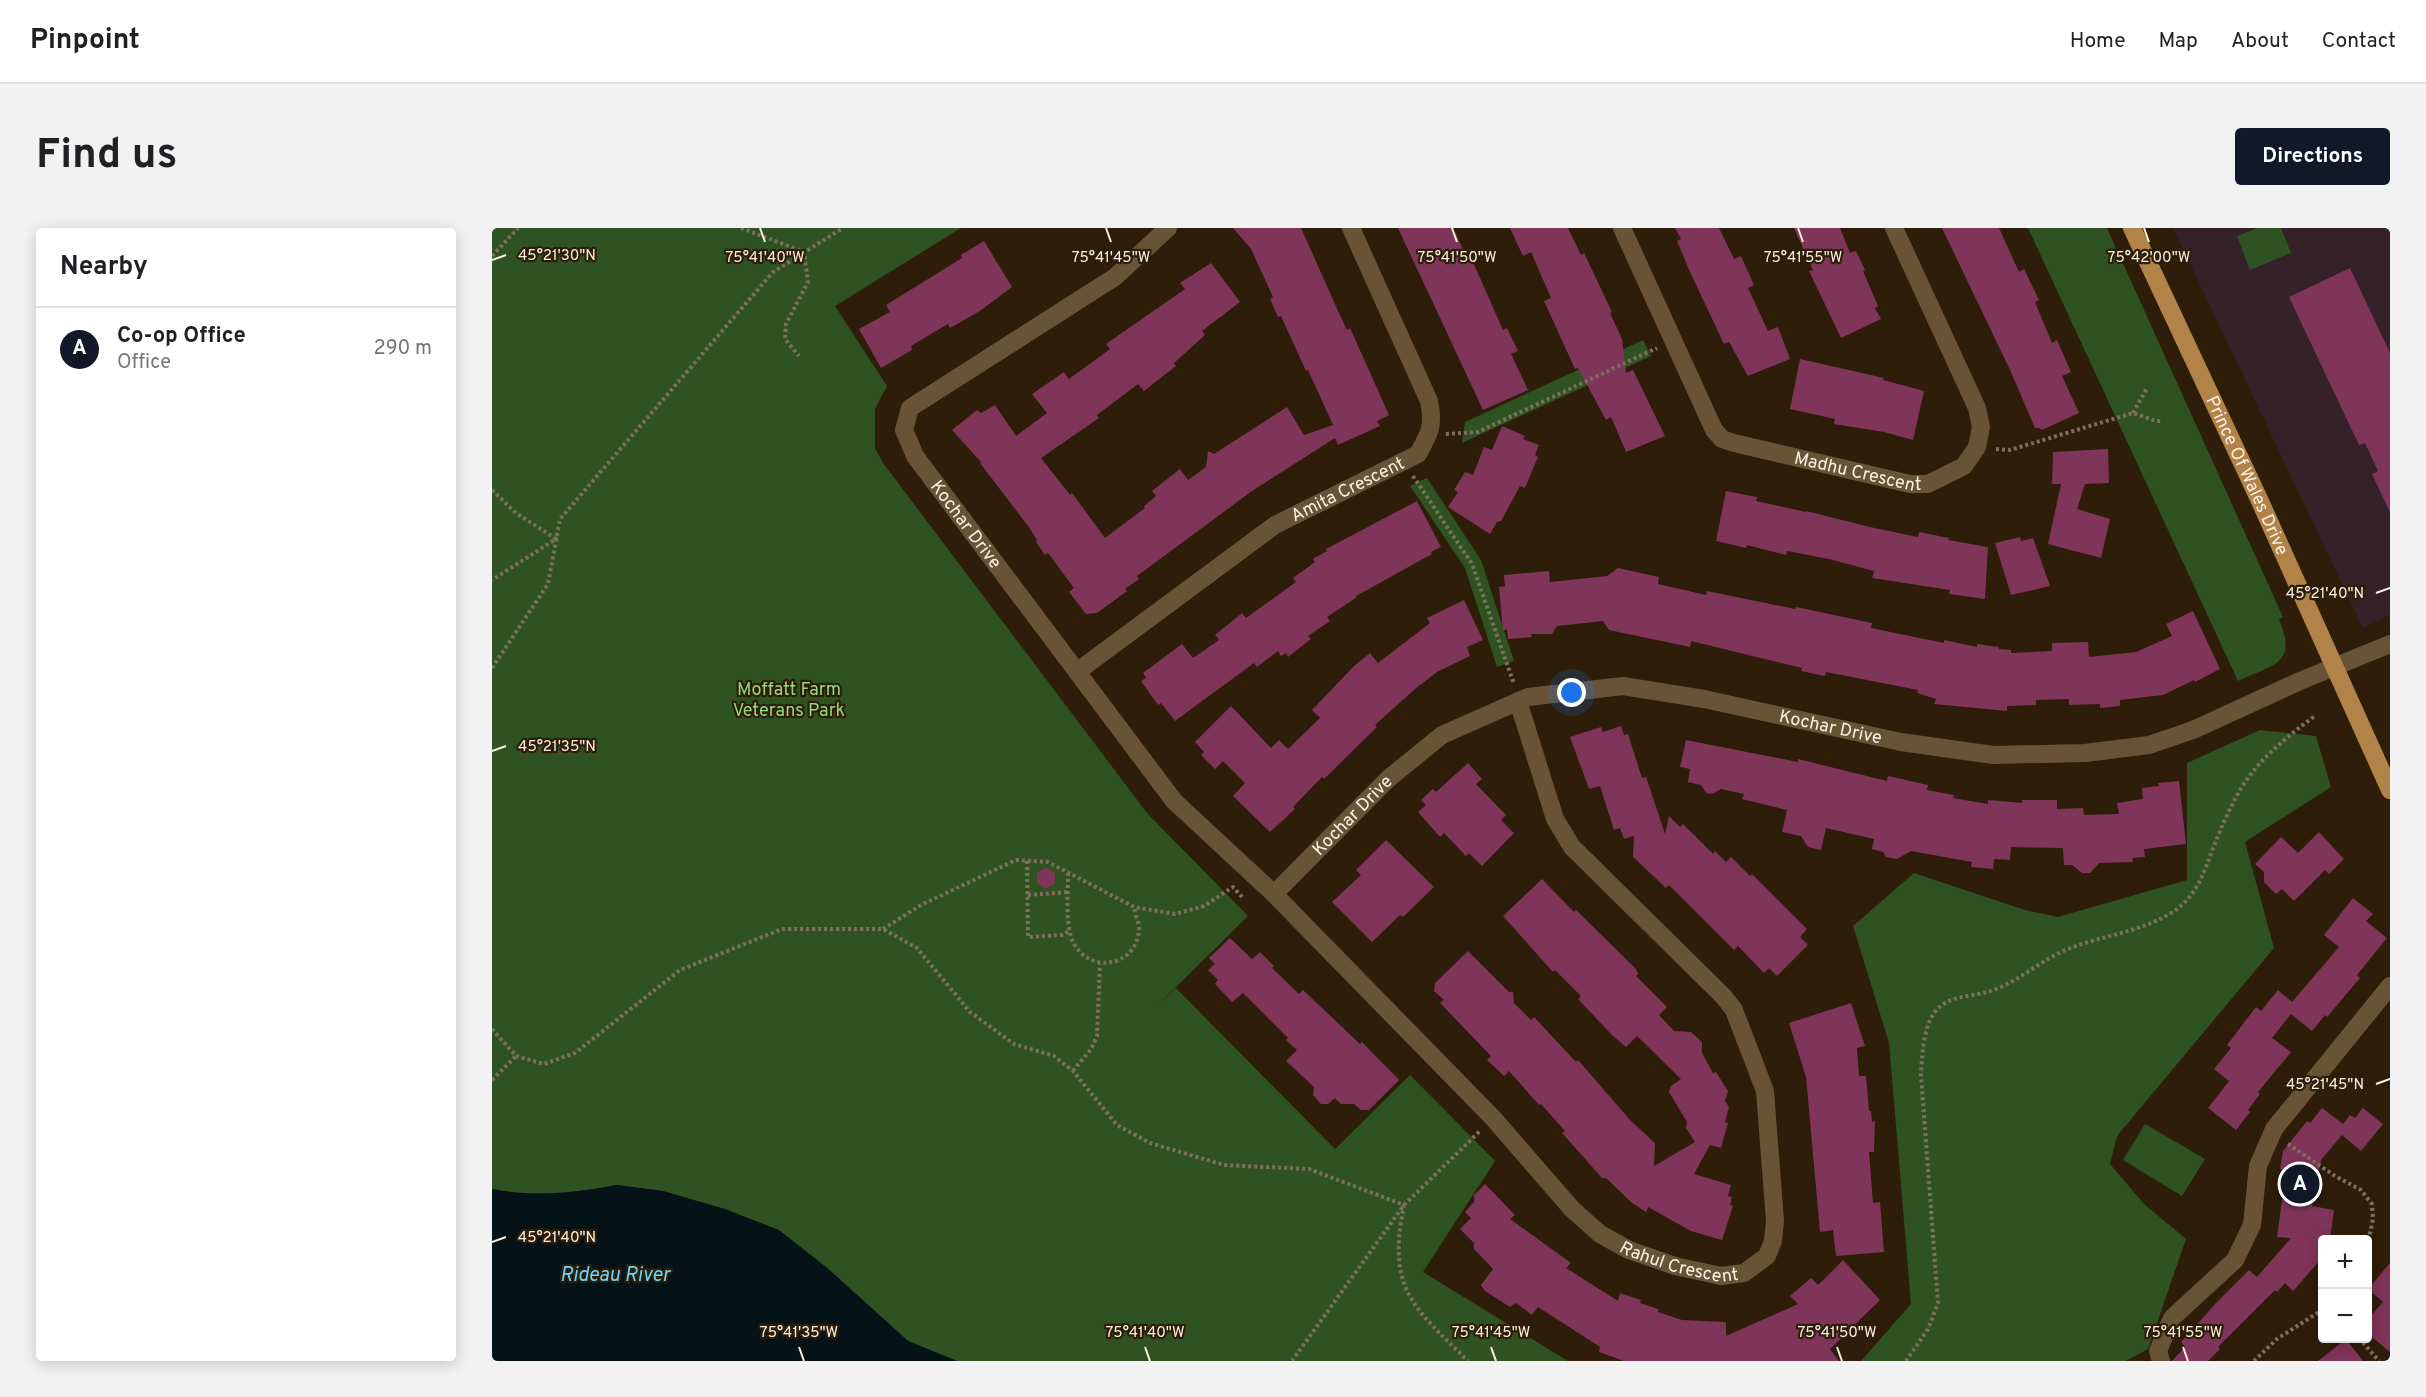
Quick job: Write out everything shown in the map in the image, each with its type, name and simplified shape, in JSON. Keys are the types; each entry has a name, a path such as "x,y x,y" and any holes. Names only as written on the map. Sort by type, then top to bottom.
{"main road":[{"name":"Prince Of Wales Drive","path":"2132,228 2336,668 2390,790"}],"street":[{"name":"Kochar Drive","path":"1168,228 1114,277 910,408 904,430 915,456 1174,801 1274,894 1388,778 1442,735 1528,697 1623,686 1704,699 1901,742 1993,755 2085,753 2149,745 2193,730 2300,681 2390,644"},
{"path":"1351,228 1429,401 1433,419 1429,435"},
{"name":"Madhu Crescent","path":"1622,228 1714,430 1722,439 1910,484 1928,484 1946,477 1964,466 1977,447"},
{"path":"1894,228 1977,408 1981,427 1977,447"},
{"name":"Amita Crescent","path":"1078,671 1275,525 1418,454 1429,435"},
{"name":"Rahul Crescent","path":"1274,894 1493,1118 1572,1209 1600,1234 1629,1250 1675,1266 1721,1276 1744,1273 1758,1265 1767,1256 1773,1241 1775,1221 1765,1090 1734,1010 1724,997 1564,837 1555,819 1518,701"},
{"path":"2161,1361 2158,1351 2172,1318 2235,1260 2244,1242 2252,1225 2258,1166 2272,1134 2390,986"}],"path":[{"path":"492,256 518,228"},
{"path":"741,228 804,252"},
{"path":"492,668 548,584 560,519 773,272 843,228"},
{"path":"799,356 785,339 786,324 808,282 804,252"},
{"path":"1429,435 1478,432 1674,340"},
{"path":"2133,413 2147,388"},
{"path":"1977,447 2010,450 2133,413 2156,421 2163,421"},
{"path":"1403,461 1472,564 1511,673 1518,701"},
{"path":"492,490 516,513 556,539"},
{"path":"492,580 556,539"},
{"path":"1906,1361 1928,1329 1938,1303 1921,1075 1923,1045 1934,1014 1944,1004 1958,997 1993,991 2020,979 2058,954 2090,941 2153,923 2176,910 2192,896 2203,877 2215,844 2242,788 2266,756 2316,715"},
{"path":"492,1029 516,1056 544,1064 574,1053 680,970 782,929 883,928 921,905 1016,860 1048,862 1134,907 1175,914 1204,906 1233,887 1242,897"},
{"path":"1027,861 1028,937 1062,935 1069,930"},
{"path":"1068,873 1069,930 1073,942 1083,956 1100,964 1117,961 1134,947 1139,928 1134,907"},
{"path":"1028,895 1068,892"},
{"path":"883,928 917,948 970,1012 1014,1044 1054,1056 1073,1071 1117,1125 1150,1143 1224,1165 1310,1169 1404,1205"},
{"path":"1073,1071 1091,1048 1097,1036 1100,964"},
{"path":"492,1080 516,1056"},
{"path":"1292,1361 1404,1205 1493,1118"},
{"path":"2272,1134 2335,1176 2361,1190 2372,1204 2373,1220 2369,1235"},
{"path":"1404,1205 1398,1233 1397,1258 1402,1281 1413,1304 1468,1361"},
{"path":"2254,1361 2277,1339 2318,1313"},
{"path":"2363,1343 2379,1361"}],"shaded area":[{"path":"2173,228 2390,228 2390,615 2363,628"}],"green space":[{"name":"Moffatt Farm Veterans Park","path":"492,228 961,228 835,306 887,386 875,409 875,448 883,463 1147,813 1248,916 1154,1009 1176,988 1335,1149 1410,1075 1495,1161 1423,1272 1568,1361 957,1361 908,1341 826,1267 663,1191 617,1185 580,1192 524,1195 492,1189"},
{"path":"2028,228 2107,228 2283,617 2279,619 2286,646 2284,654 2272,666 2238,681"},
{"path":"2258,228 2281,228 2291,253 2250,270 2237,236"},
{"path":"1643,340 1651,356 1462,443 1465,422"},
{"path":"1427,478 1481,560 1514,661 1497,667 1465,568 1410,486"},
{"path":"2260,730 2316,736 2331,787 2245,842 2274,948 2117,1136 2110,1164 2144,1204 2186,1239 2148,1349 2126,1361 1861,1361 1911,1304 1889,1043 1853,926 1914,873 2025,910 2058,917 2187,880 2187,763"},
{"path":"2145,1124 2205,1159 2182,1196 2123,1160"}],"water":[{"name":"Rideau River","path":"617,1185 663,1191 725,1209 779,1230 826,1267 908,1341 957,1361 492,1361 492,1189 524,1193 554,1193"}],"building":[{"path":"1233,228 1301,228 1347,330 1350,328 1389,415 1377,421 1380,426 1338,445 1335,438 1252,491 1137,576 1139,579 1125,589 1127,591 1097,613 1086,614 1069,592 1074,588 1048,553 1045,555 1028,526 981,462 952,430 977,410 981,413 995,405 1016,436 1047,413 1032,394 1064,372 1069,379 1110,349 1106,344 1185,289 1180,283 1211,263 1240,302 1202,331 1205,335 1174,363 1176,366 1144,391 1138,384 1097,415 1099,418 1041,458 1070,495 1072,493 1105,538 1145,508 1144,506 1156,496 1152,491 1180,469 1188,480 1206,467 1208,451 1214,454 1287,407 1304,435 1333,425 1281,316 1278,317 1270,299 1273,297 1251,249"},
{"path":"1398,228 1453,228 1464,251 1469,253 1503,330 1507,328 1518,351 1511,354 1528,390 1483,410"},
{"path":"1510,228 1568,228 1581,255 1584,253 1612,312 1610,313 1622,339 1626,373 1633,370 1665,436 1626,452 1611,417 1606,420 1578,368 1575,369 1544,301 1551,298 1531,252 1523,256"},
{"path":"1675,228 1719,228 1734,259 1741,256 1754,285 1748,288 1768,331 1778,327 1790,359 1748,376 1729,342 1724,344 1690,272 1677,241 1681,239"},
{"path":"1794,228 1840,228 1850,253 1856,251 1865,270 1863,271 1878,306 1875,308 1881,319 1841,338 1809,271 1813,270"},
{"path":"1942,228 1999,228 2019,272 2024,269 2039,300 2035,302 2052,343 2057,340 2071,372 2062,376 2079,413 2042,430 2035,428 2011,372"},
{"path":"984,241 1012,287 980,311 950,328 948,324 911,346 912,350 881,368 859,329 890,312 886,305 962,258 961,255"},
{"path":"2350,268 2390,353 2390,512 2372,474 2378,471 2365,443 2359,445 2289,297"},
{"path":"1800,359 1884,378 1883,380 1924,391 1913,440 1884,432 1834,424 1835,419 1790,409"},
{"path":"1502,426 1525,436 1523,439 1539,445 1535,455 1538,457 1525,488 1520,486 1501,521 1497,522 1490,534 1448,507 1458,492 1454,490 1465,472 1473,475 1484,447 1492,450"},
{"path":"2108,449 2109,483 2085,484 2077,509 2110,519 2101,558 2048,544 2061,484 2052,484 2053,452"},
{"path":"1726,491 1757,497 1756,501 1870,527 1918,537 1919,532 1988,547 1985,599 1949,594 1950,590 1872,578 1874,571 1829,559 1787,551 1786,555 1747,545 1746,548 1716,541"},
{"path":"1417,501 1441,547 1356,596 1327,617 1330,621 1308,636 1311,639 1288,657 1286,653 1281,656 1278,651 1257,667 1254,663 1175,721 1161,703 1158,705 1141,681 1146,678 1143,673 1182,644 1193,658 1219,640 1215,635 1242,613 1246,618 1296,582 1293,578 1315,562 1313,559 1327,551 1326,549"},
{"path":"2020,537 2021,541 2033,538 2050,586 2011,595 1995,543"},
{"path":"1618,568 1659,577 1658,584 1706,595 1707,591 1795,609 1796,607 1872,623 1871,628 1944,643 1944,640 1977,647 1977,644 1999,647 1999,649 2011,650 2011,653 2052,651 2052,643 2088,642 2089,657 2136,652 2172,636 2166,624 2193,611 2220,669 2163,695 2120,700 2120,706 2100,708 2100,704 2069,705 2069,699 2036,700 2036,705 2007,706 2007,711 1934,704 1936,699 1917,693 1918,690 1826,672 1825,676 1801,671 1802,668 1691,641 1690,647 1609,630 1603,621 1557,626 1552,634 1531,634 1532,637 1508,639 1507,629 1503,631 1499,587 1505,586 1504,575 1549,571 1550,582 1607,576"},
{"path":"1464,600 1483,640 1467,647 1470,656 1437,672 1415,689 1375,725 1377,727 1324,779 1322,777 1293,807 1295,809 1270,832 1233,796 1245,783 1223,761 1215,769 1201,755 1204,752 1195,742 1231,706 1271,748 1279,740 1288,749 1320,718 1312,710 1354,666 1370,653 1378,663 1430,623 1427,618"},
{"path":"1621,726 1624,735 1628,734 1642,778 1646,777 1665,834 1669,816 1680,827 1683,824 1713,854 1715,851 1726,862 1731,857 1750,876 1752,874 1807,929 1800,937 1808,945 1777,976 1769,968 1764,973 1738,946 1734,950 1669,885 1666,888 1633,857 1634,836 1624,839 1620,828 1614,830 1600,786 1589,789 1570,737 1601,727 1603,732"},
{"path":"1686,740 1798,762 1798,759 1887,781 1888,776 1928,785 1927,790 1954,795 1953,798 1988,804 1988,800 2022,803 2022,800 2057,800 2057,809 2083,808 2084,815 2119,814 2117,803 2143,799 2142,788 2159,786 2158,783 2179,781 2186,844 2144,849 2145,857 2132,858 2133,862 2099,863 2090,873 2082,873 2072,865 2064,865 2063,848 2011,847 2010,860 1994,859 1993,869 1971,867 1972,862 1911,851 1897,859 1886,857 1883,852 1872,849 1874,839 1826,828 1821,850 1808,847 1801,836 1782,832 1787,810 1742,799 1744,794 1721,789 1712,794 1706,793 1701,785 1688,782 1690,769 1680,767"},
{"path":"1468,763 1482,779 1476,784 1506,815 1501,820 1514,833 1482,866 1469,853 1466,856 1444,833 1440,837 1418,812 1426,805 1421,800 1433,789 1436,792"},
{"path":"2319,832 2344,859 2329,874 2325,870 2294,901 2282,889 2276,894 2264,882 2264,872 2255,864 2281,837 2298,853"},
{"path":"1386,840 1434,887 1403,917 1400,915 1372,942 1332,902 1361,875 1356,870"},
{"path":"1046,867 1055,873 1055,883 1046,889 1037,883 1037,873"},
{"path":"1542,879 1636,969 1638,974 1636,976 1667,1007 1659,1015 1674,1031 1691,1032 1702,1042 1702,1053 1713,1073 1716,1072 1728,1091 1725,1101 1729,1107 1725,1122 1728,1123 1721,1148 1710,1145 1694,1174 1731,1185 1728,1196 1732,1197 1730,1205 1733,1206 1722,1240 1691,1231 1648,1207 1646,1212 1632,1203 1606,1178 1602,1178 1562,1133 1565,1131 1509,1071 1504,1076 1487,1060 1491,1056 1440,1003 1444,1000 1434,991 1435,983 1468,951 1509,992 1513,992 1514,1003 1531,1020 1534,1017 1576,1062 1578,1060 1631,1121 1655,1143 1654,1166 1695,1142 1686,1128 1687,1122 1669,1092 1671,1086 1681,1079 1637,1036 1626,1047 1612,1035 1578,999 1581,996 1555,970 1553,972 1503,916"},
{"path":"2353,898 2373,914 2366,921 2387,938 2357,975 2360,978 2312,1031 2291,1014 2272,1038 2291,1052 2258,1092 2260,1094 2248,1110 2250,1112 2236,1130 2208,1108 2229,1081 2214,1069 2231,1048 2227,1045 2256,1007 2261,1011 2278,990 2292,1002 2339,947 2324,935"},
{"path":"1230,938 1252,959 1260,952 1274,966 1272,968 1299,994 1303,990 1360,1044 1362,1042 1399,1080 1369,1110 1361,1110 1354,1104 1341,1104 1335,1098 1328,1104 1321,1104 1313,1095 1314,1087 1286,1061 1297,1050 1286,1040 1288,1038 1243,993 1232,1002 1215,984 1218,980 1208,970 1215,964 1209,958"},
{"path":"1851,1003 1865,1046 1857,1048 1859,1076 1866,1076 1869,1111 1871,1111 1872,1122 1875,1121 1874,1152 1869,1152 1873,1203 1880,1202 1884,1252 1836,1256 1833,1230 1820,1232 1806,1077 1789,1023"},
{"path":"2322,1108 2343,1124 2350,1115 2355,1118 2363,1108 2383,1124 2361,1151 2342,1135 2321,1160 2312,1206 2334,1210 2331,1235 2318,1235 2318,1263 2293,1291 2285,1283 2277,1292 2275,1290 2218,1347 2220,1349 2208,1361 2172,1361 2185,1347 2181,1342 2217,1302 2249,1270 2257,1277 2291,1238 2277,1237 2286,1171 2280,1169 2283,1151 2307,1121 2310,1123"},
{"path":"1485,1184 1515,1215 1510,1219 1571,1263 1566,1268 1618,1301 1620,1293 1641,1300 1640,1303 1658,1309 1658,1312 1682,1320 1726,1322 1726,1336 1798,1304 1790,1296 1811,1278 1818,1285 1843,1260 1880,1300 1830,1349 1839,1361 1624,1361 1599,1352 1600,1347 1538,1307 1532,1315 1516,1303 1510,1307 1485,1291 1481,1285 1493,1269 1474,1249 1474,1243 1460,1229 1471,1218 1465,1212 1474,1202 1474,1195"},
{"path":"2390,1263 2390,1352 2372,1337 2372,1314 2383,1302 2372,1292 2372,1284"},
{"path":"2341,1343 2349,1343 2363,1361 2318,1361"}],"place":[{"name":"Co-op Office","path":"2300,1184"}]}
